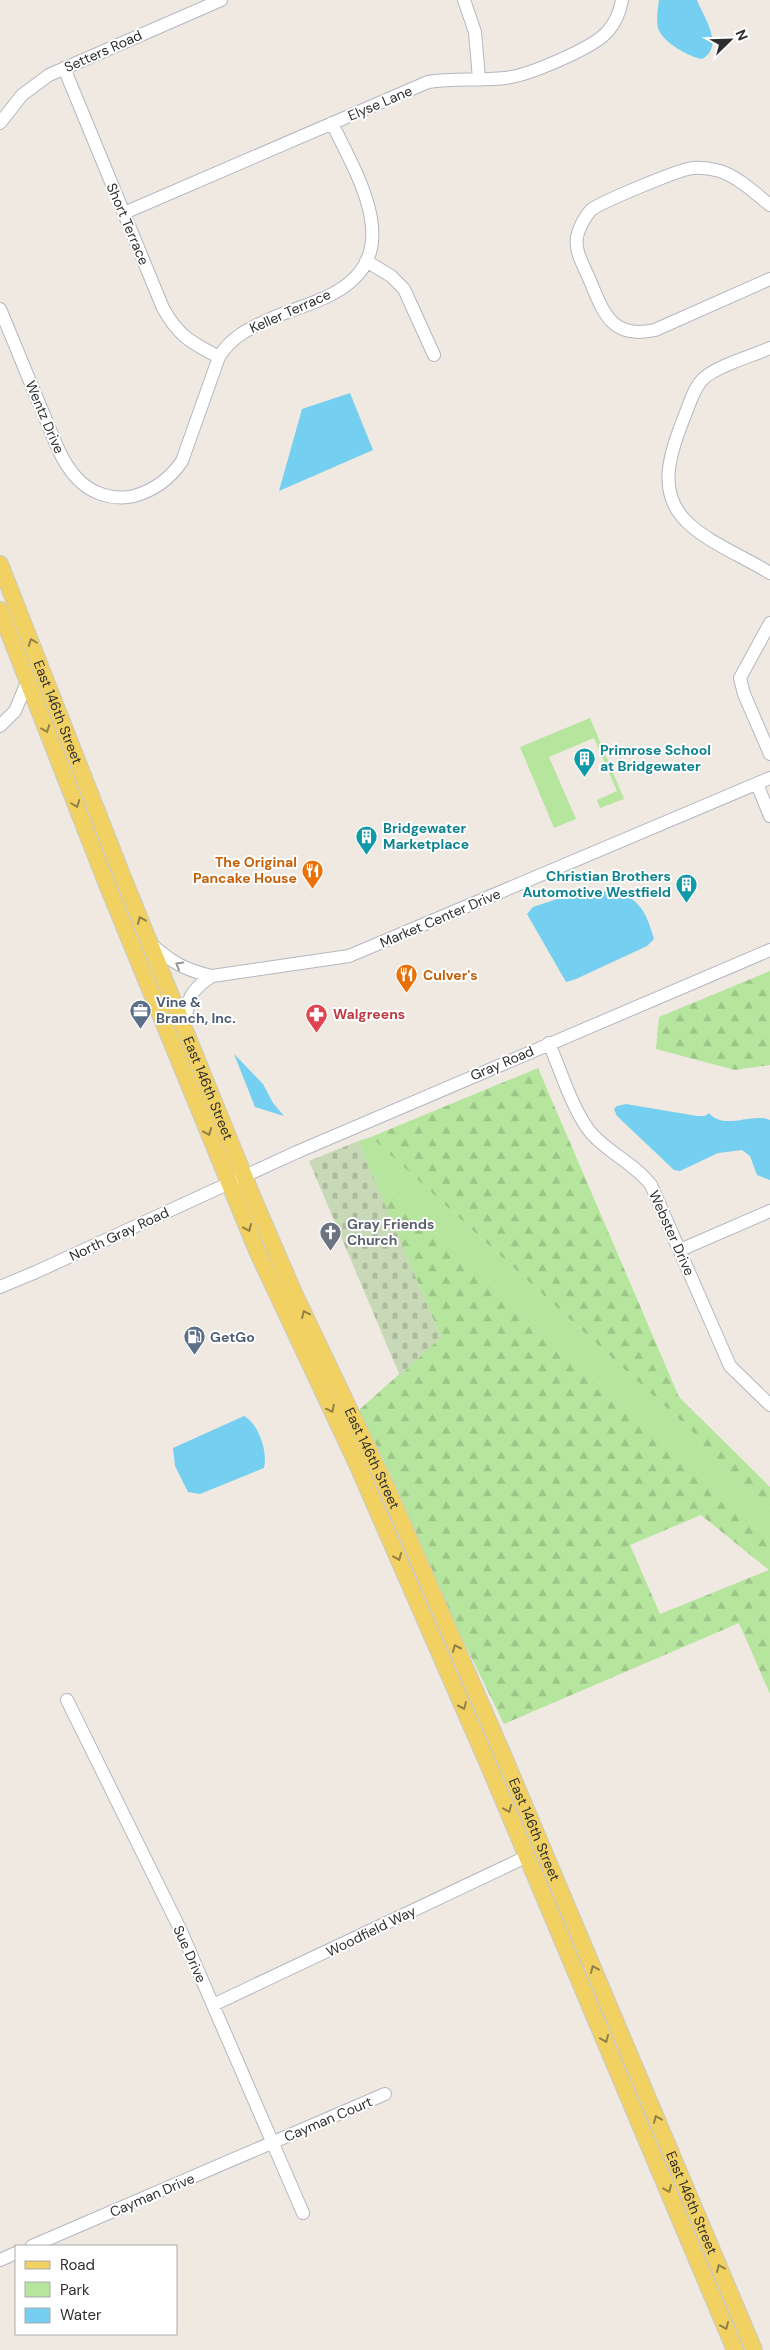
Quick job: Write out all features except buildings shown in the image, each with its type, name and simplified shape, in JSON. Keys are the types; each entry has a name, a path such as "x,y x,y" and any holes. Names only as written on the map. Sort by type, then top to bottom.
{"main road":[{"name":"East 146th Street","path":"0,564 185,1026 284,1312 368,1488 528,1856 735,2350"},
{"name":"East 146th Street","path":"0,610 38,708 237,1180 294,1292 387,1488 504,1757 754,2350"}],"street":[{"name":"Setters Road","path":"0,124 22,95 35,83 64,68 221,0"},
{"path":"464,0 475,32 479,79"},
{"name":"Elyse Lane","path":"124,213 428,82 451,78 503,78 526,73 591,45 608,31 620,10 622,0"},
{"name":"Short Terrace","path":"64,68 170,322 177,331 192,343 219,358"},
{"name":"Keller Terrace","path":"120,497 132,496 151,490 174,472 188,446 224,348 239,335 342,288 356,278 366,262 373,239 372,218 363,191 332,123"},
{"path":"770,205 720,171 694,168 676,172 591,210 578,233 577,245 605,316 616,326 640,333 655,330 770,280"},
{"path":"366,262 391,276 404,289 434,355"},
{"name":"Wentz Drive","path":"0,309 66,465 85,486 109,496 120,497"},
{"path":"770,348 704,378 692,396 671,451 668,478 670,493 677,510 696,530 770,573"},
{"path":"770,622 740,678 744,694 770,754"},
{"path":"0,726 15,711 28,680"},
{"path":"15,711 38,708"},
{"name":"Market Center Drive","path":"151,944 179,966 190,971 212,976 349,956 770,778"},
{"path":"756,784 770,816"},
{"name":"Gray Road","path":"237,1180 549,1043 770,950"},
{"name":"Market Center Drive","path":"185,1026 190,994 199,984 212,976"},
{"name":"Webster Drive","path":"549,1043 587,1127 600,1142 639,1171 651,1185 730,1366 770,1405"},
{"name":"North Gray Road","path":"0,1287 237,1180"},
{"path":"680,1250 770,1211"},
{"name":"Sue Drive","path":"67,1700 180,1930 303,2213"},
{"name":"Woodfield Way","path":"213,2006 528,1856"},
{"name":"Cayman Court","path":"272,2143 385,2094"},
{"name":"Cayman Drive","path":"34,2245 272,2143"},
{"path":"0,2260 15,2253"}],"green space":[{"path":"590,718 624,799 600,808 597,800 617,791 594,738 549,757 576,819 554,828 520,747"},
{"path":"770,971 770,1065 735,1070 656,1049 659,1017"},
{"path":"538,1068 679,1397 770,1487 770,1509 708,1453 694,1433 371,1137"},
{"path":"371,1137 694,1433 708,1453 770,1509 770,1540 371,1173 358,1141"},
{"path":"358,1141 441,1337 400,1376 309,1161"},
{"path":"371,1173 770,1540 770,1694 739,1623 504,1724 454,1622 394,1482 359,1410 441,1337","holes":["701,1515 769,1570 660,1614 630,1545"]}],"water":[{"path":"659,0 697,0 708,23 712,39 712,47 709,53 702,59 677,48 661,33 657,21"},
{"path":"350,393 373,450 279,491 302,409"},
{"path":"581,891 609,892 630,898 644,912 654,939 647,946 566,982 527,914 533,907"},
{"path":"234,1054 263,1084 273,1103 284,1116 255,1107"},
{"path":"626,1104 697,1116 705,1116 709,1113 722,1121 755,1118 770,1120 770,1180 757,1175 750,1156 742,1150 718,1153 680,1171 674,1170 617,1116 614,1109 617,1106"},
{"path":"244,1416 254,1425 261,1439 265,1455 264,1468 200,1494 188,1492 175,1466 173,1448"}],"place":[{"name":"Primrose School at Bridgewater","path":"584,777"},
{"name":"Bridgewater Marketplace","path":"367,855"},
{"name":"The Original Pancake House","path":"313,889"},
{"name":"Christian Brothers Automotive Westfield","path":"687,903"},
{"name":"Culver's","path":"407,994"},
{"name":"Vine & Branch, Inc.","path":"140,1029"},
{"name":"Walgreens","path":"317,1033"},
{"name":"Gray Friends Church","path":"331,1251"},
{"name":"GetGo","path":"194,1356"}]}
